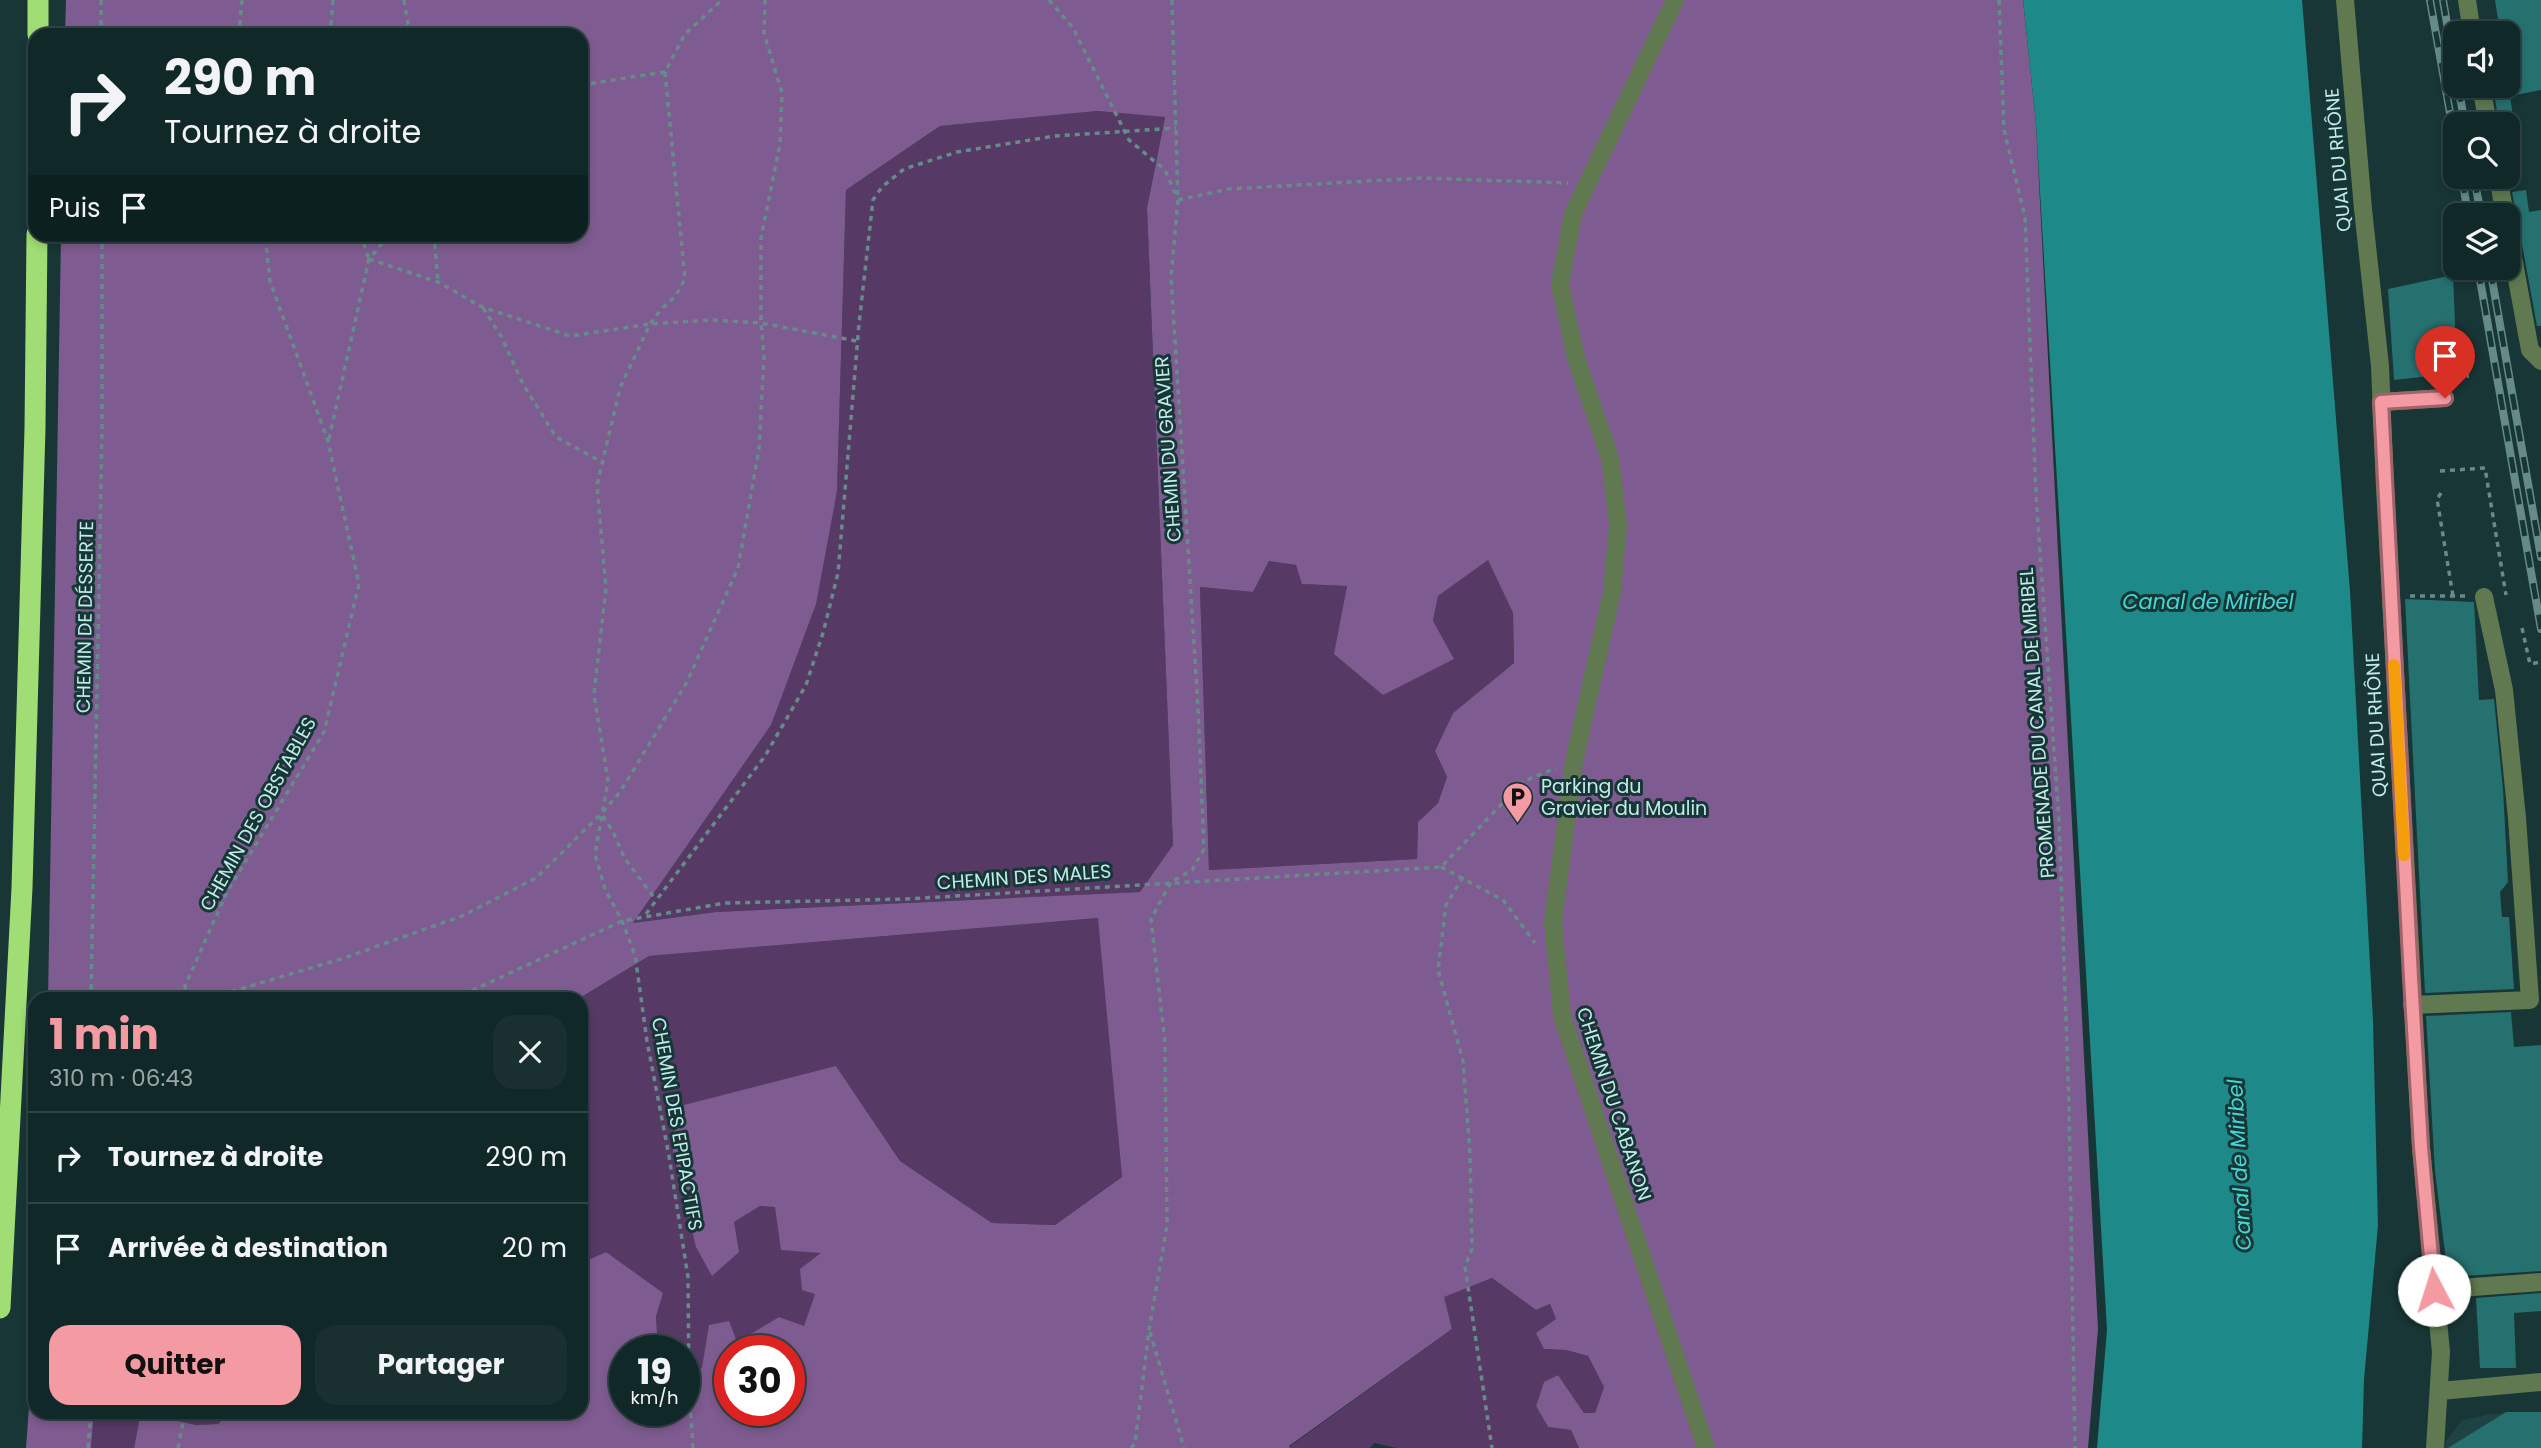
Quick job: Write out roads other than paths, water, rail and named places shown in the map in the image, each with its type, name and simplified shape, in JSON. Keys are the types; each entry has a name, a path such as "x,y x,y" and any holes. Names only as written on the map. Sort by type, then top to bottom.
{"highway":[{"path":"38,0 38,28"},
{"path":"0,1308 22,888 35,428 37,242"}],"street":[{"name":"CHEMIN DU CABANON","path":"1675,0 1573,214 1560,284 1576,358 1610,458 1618,524 1612,592 1574,761 1553,922 1562,1016 1706,1448"},
{"name":"QUAI DU RHÔNE","path":"2345,0 2380,366 2412,1005 2421,1147 2441,1352 2435,1448"},
{"path":"2468,0 2471,21"},
{"path":"2517,280 2530,350 2541,361"},
{"path":"2381,402 2445,398"},
{"path":"2412,1005 2530,1000 2517,818 2504,690 2477,598"},
{"path":"2434,1290 2541,1282"},
{"path":"2440,1391 2541,1382"}],"water":[{"name":"Canal de Miribel","path":"2023,0 2302,0 2350,591 2373,1021 2378,1225 2364,1380 2362,1448 2097,1448 2107,1330 2036,124"}],"railway":[{"path":"2430,0 2450,112"},
{"path":"2443,0 2447,21"},
{"path":"2460,98 2463,112"},
{"path":"2464,189 2466,203"},
{"path":"2476,189 2479,203"},
{"path":"2480,280 2541,629"},
{"path":"2492,280 2541,557"}],"place":[{"name":"Parking du Gravier du Moulin","path":"1518,824"}]}
